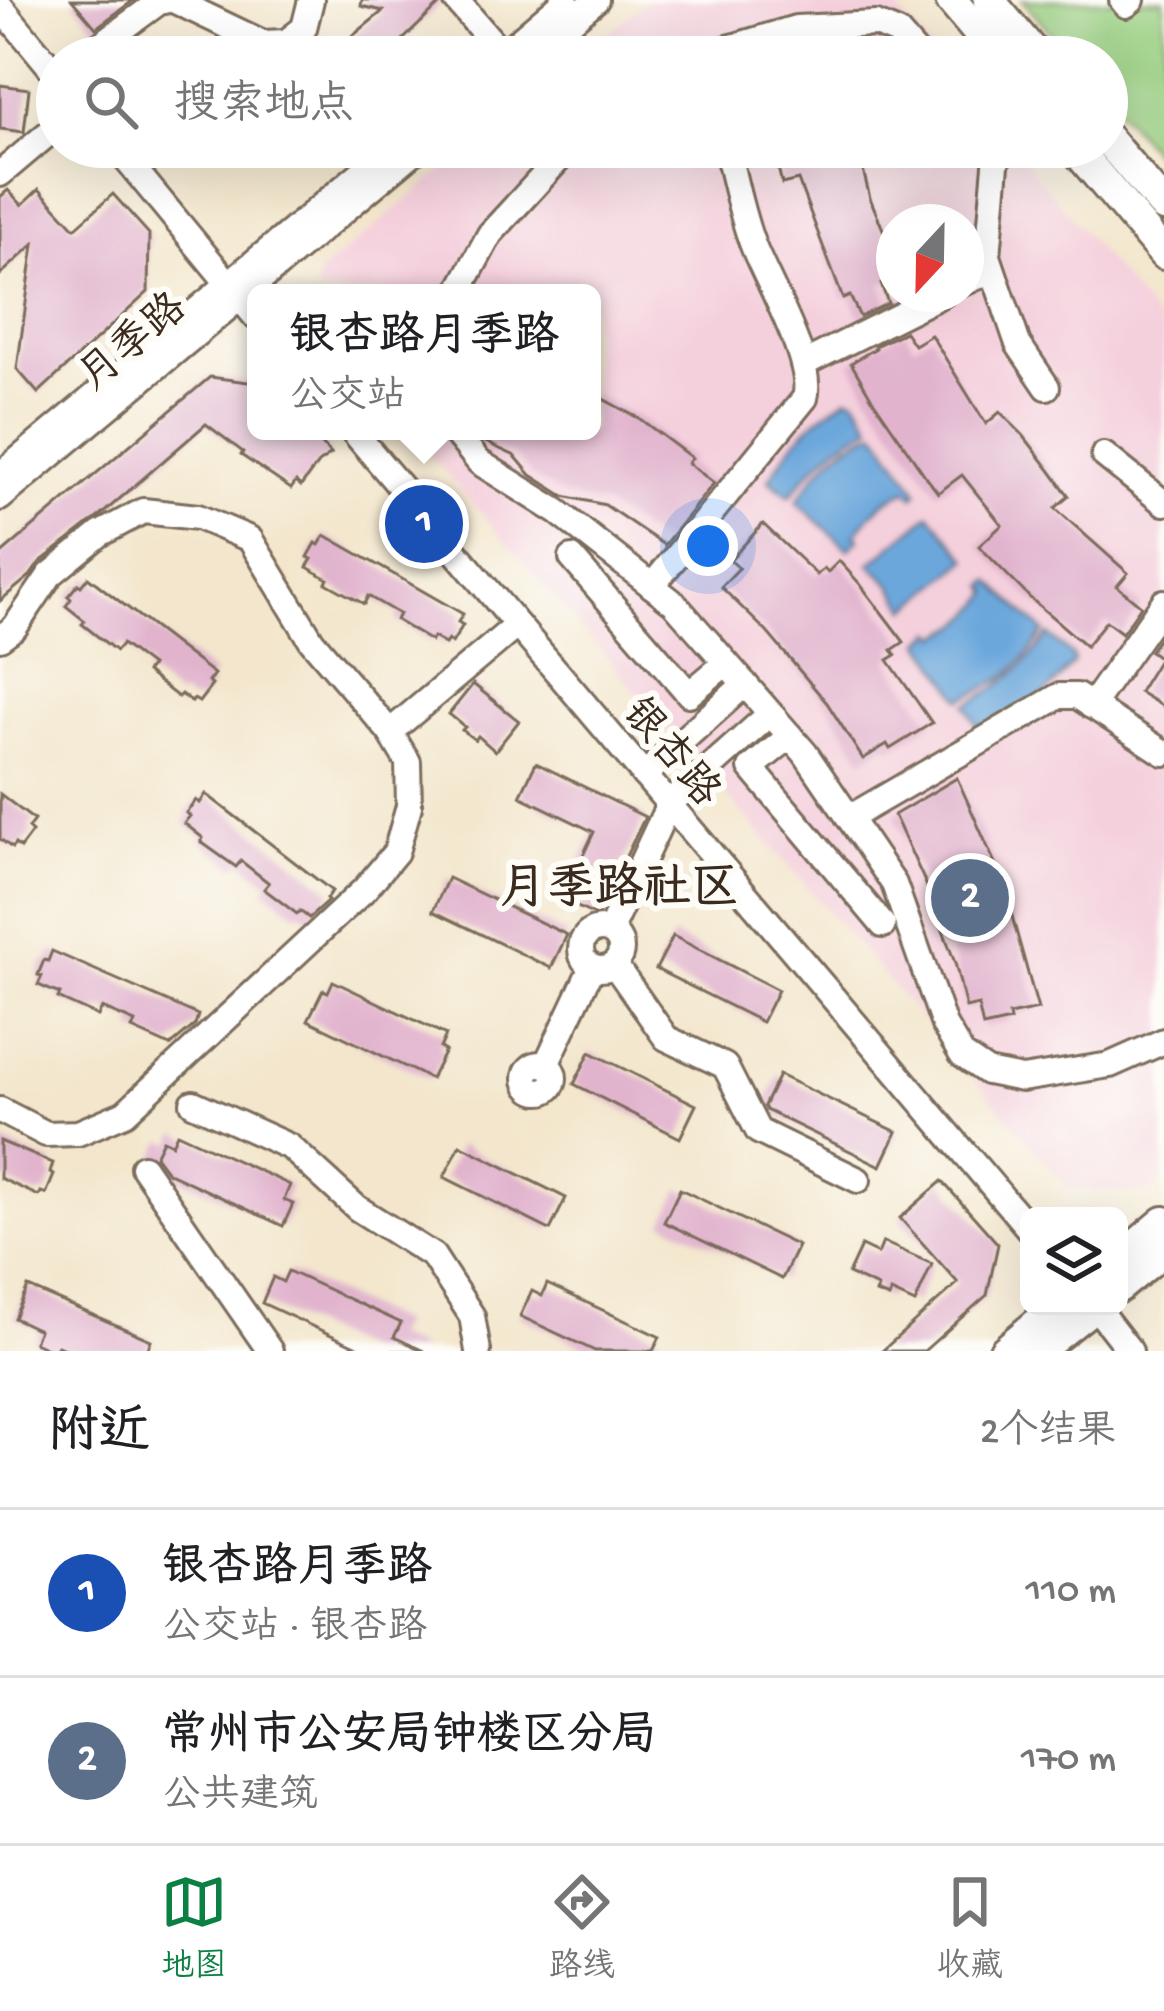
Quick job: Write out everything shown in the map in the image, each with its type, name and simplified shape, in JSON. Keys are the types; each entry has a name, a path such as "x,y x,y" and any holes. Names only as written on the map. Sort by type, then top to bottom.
{"main road":[{"path":"951,0 981,36"},
{"path":"1002,5 1023,36"},
{"path":"1128,164 1164,206"},
{"path":"1092,168 1164,254"},
{"path":"1128,1252 1164,1222"},
{"path":"1128,1280 1164,1250"},
{"path":"1005,1351 1049,1315"},
{"path":"1037,1351 1083,1315"}],"street":[{"path":"113,36 159,2 170,0 248,36"},
{"path":"294,36 304,28 311,0"},
{"path":"456,0 489,36"},
{"path":"529,36 566,0"},
{"path":"539,36 596,0"},
{"path":"1122,0 1126,5 1132,0"},
{"path":"0,6 36,50"},
{"path":"769,36 796,28 877,24 901,36"},
{"path":"0,174 36,144"},
{"path":"133,168 242,300"},
{"name":"月季路","path":"258,284 371,168"},
{"name":"月季路","path":"261,284 396,168"},
{"path":"463,284 490,234 551,168"},
{"path":"652,586 806,398 809,384 752,243 732,168"},
{"path":"984,265 996,168"},
{"path":"988,256 1018,344 1047,387"},
{"name":"月季路","path":"0,475 242,300"},
{"name":"月季路","path":"0,498 242,300"},
{"path":"803,364 907,312"},
{"name":"银杏路","path":"361,440 1020,1218"},
{"path":"461,440 479,462 558,512 674,603 805,753 894,884 944,1024 962,1055 987,1072 1022,1079 1110,1065 1164,1041"},
{"path":"1104,455 1164,503"},
{"path":"0,638 15,627 50,574 100,534 143,511 198,517 250,539 312,640 390,733 408,762 409,806 396,852 365,890 124,1113 78,1133 46,1134 0,1110"},
{"path":"572,558 689,694 726,662"},
{"path":"1091,706 1164,602"},
{"path":"390,733 518,625"},
{"path":"644,775 745,684"},
{"path":"850,818 1059,696 1077,697 1164,754"},
{"path":"546,1065 603,966 621,953 616,934 610,930 669,804 770,714"},
{"path":"790,736 751,768 883,925"},
{"path":"603,966 666,1038 725,1066 758,1131 858,1180"},
{"path":"194,1103 290,1147 357,1208 433,1256 472,1316 478,1351"},
{"path":"143,1168 270,1351"},
{"path":"1102,1315 1130,1351"}],"shaded area":[{"path":"648,0 890,0 920,36 605,36"},
{"path":"446,168 1030,168 1164,329 1164,1180 1149,1193 1070,1189 417,440 601,440 601,284 317,284 318,274"}],"green space":[{"path":"1022,0 1164,0 1164,164 1128,122 1128,36 1054,36"}],"water":[{"path":"848,397 856,399 872,426 826,455 790,496 769,480 803,433"},
{"path":"876,431 918,491 913,496 907,490 878,508 848,549 797,502 830,459"},
{"path":"930,514 968,559 908,609 870,564"},
{"path":"991,581 1044,632 1008,673 961,699 922,642 968,618 990,592 986,586"},
{"path":"1048,635 1074,662 1046,693 979,729 966,705 1012,676"}],"building":[{"path":"72,0 134,0 96,28"},
{"path":"362,0 440,0 407,36 353,36 383,11 361,6"},
{"path":"0,85 29,89 24,132 0,129"},
{"path":"778,168 862,168 876,212 876,309 860,317 850,296 843,299 798,180 782,184"},
{"path":"39,189 75,228 113,194 149,234 148,292 38,393 17,369 34,244 0,275 0,197 8,190 22,205"},
{"path":"905,332 914,345 931,335 986,424 1000,412 1069,496 1055,508 1128,573 1117,586 1141,606 1122,633 1106,621 1086,646 979,546 1002,525 962,475 938,493 926,477 851,363"},
{"path":"210,377 247,382 247,440 318,440 331,454 301,486 296,482 291,489 206,424 0,601 0,555"},
{"path":"601,398 640,419 692,458 688,463 714,483 664,545 605,505 564,496 531,475 515,456 483,441 601,440"},
{"path":"763,524 817,575 839,561 860,584 904,642 892,650 896,655 888,660 932,723 890,749 887,744 863,759 827,703 767,632 721,587 739,568 730,560"},
{"path":"325,535 463,614 458,622 463,625 452,643 433,637 431,641 396,620 399,614 368,596 364,604 307,567 312,559 308,557"},
{"path":"88,577 214,674 199,702 181,694 178,697 146,672 151,666 122,644 116,651 66,606 68,596"},
{"path":"1164,631 1164,707 1139,692 1160,658 1150,651"},
{"path":"473,684 519,721 495,751 462,730 465,727 449,714"},
{"path":"536,763 645,817 597,916 562,900 594,832 520,796"},
{"path":"957,778 1001,877 1038,1009 983,1027 978,1005 966,1008 926,884 894,815"},
{"path":"0,794 34,820 20,848 0,839"},
{"path":"206,794 332,891 328,901 309,918 300,911 297,914 264,889 269,883 241,861 236,867 201,842 203,838 184,823 190,816 186,813"},
{"path":"448,878 567,935 551,968 433,911"},
{"path":"673,936 778,990 762,1022 656,969"},
{"path":"52,951 198,1015 195,1025 170,1046 132,1029 135,1022 102,1008 98,1016 58,998 60,994 38,985 44,960 48,961"},
{"path":"333,981 446,1035 440,1048 445,1051 431,1079 308,1020"},
{"path":"590,1052 696,1105 680,1138 574,1084"},
{"path":"779,1075 897,1132 881,1166 766,1110"},
{"path":"177,1133 290,1185 284,1200 293,1204 283,1226 167,1172 155,1156 163,1140 172,1144"},
{"path":"0,1141 53,1163 50,1173 54,1175 46,1194 39,1196 0,1178"},
{"path":"460,1145 566,1198 550,1230 444,1177"},
{"path":"942,1181 998,1244 987,1295 924,1351 882,1351 958,1283 900,1218"},
{"path":"680,1189 798,1246 782,1279 664,1222"},
{"path":"883,1242 932,1264 915,1303 891,1292 889,1298 876,1293 878,1287 848,1274 861,1246 878,1254"},
{"path":"288,1271 401,1323 394,1337 424,1351 366,1351 262,1303 273,1277 283,1282"},
{"path":"547,1284 660,1337 653,1351 595,1351 520,1316 532,1291 542,1296"},
{"path":"28,1287 151,1340 147,1351 69,1351 58,1346 54,1351 34,1342 39,1330 14,1318"}],"place":[{"name":"银杏路月季路","path":"424,524"},
{"name":"常州市公安局钟楼区分局","path":"970,898"}],"district":[{"name":"月季路社区","path":"619,884"}]}
